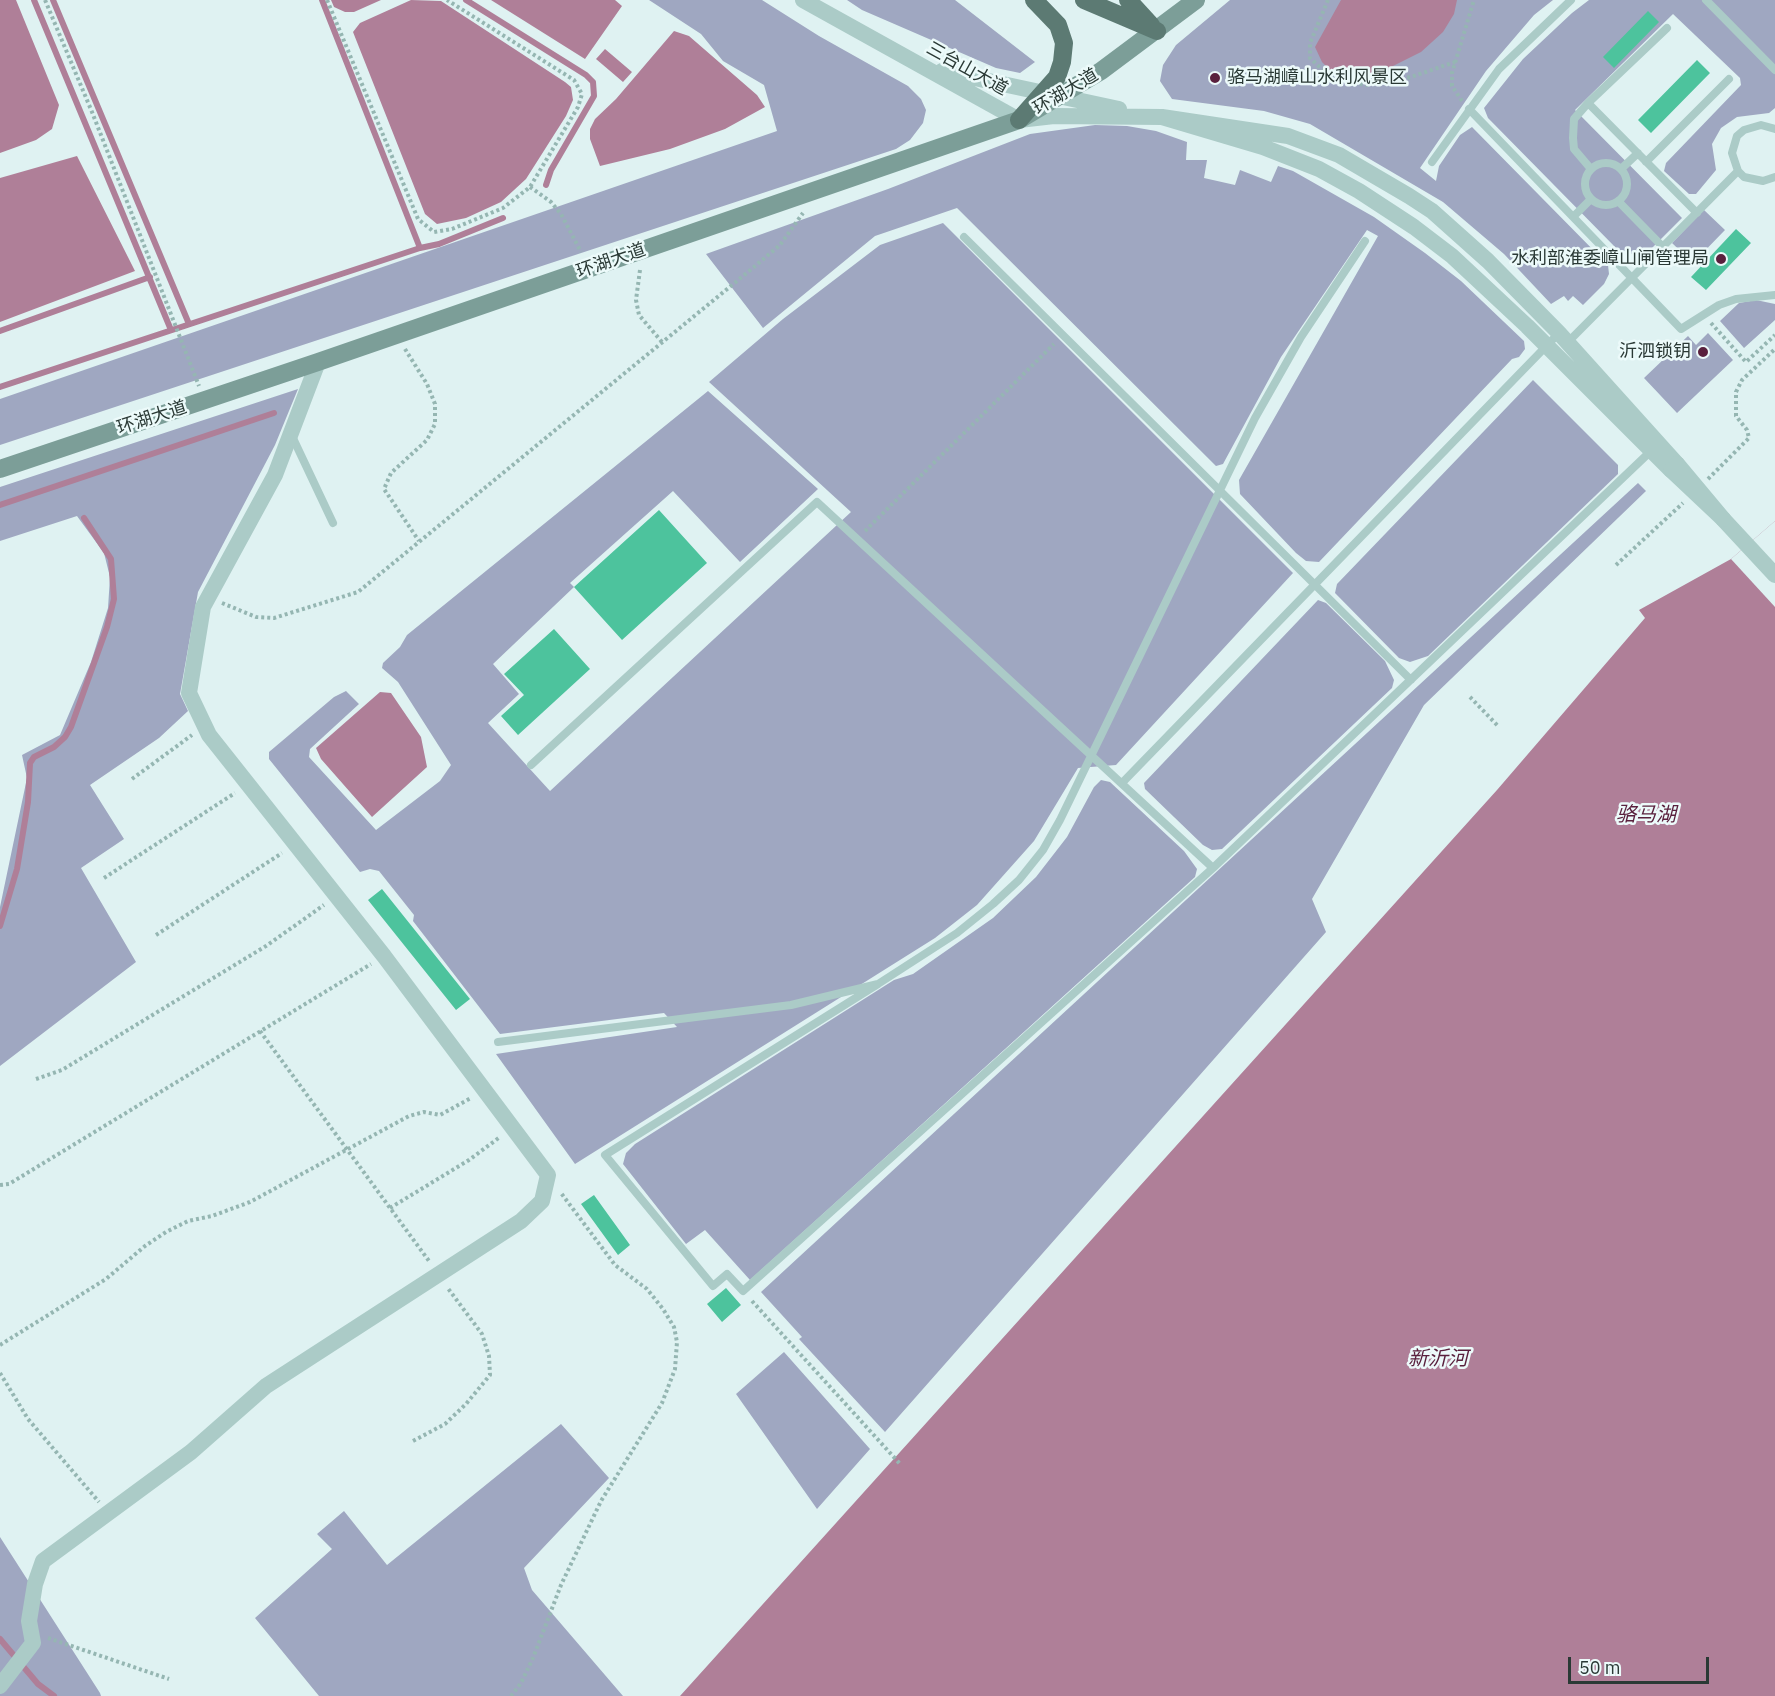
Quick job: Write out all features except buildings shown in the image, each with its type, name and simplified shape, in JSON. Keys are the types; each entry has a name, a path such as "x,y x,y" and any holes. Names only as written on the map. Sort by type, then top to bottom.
{"main road":[{"path":"1019,120 1050,96 1062,62 1064,43 1058,25 1034,0"},
{"path":"1084,0 1157,31"},
{"path":"1128,0 1157,31"},
{"name":"环湖大道","path":"1050,96 1157,31 1196,0"},
{"name":"环湖大道","path":"0,469 205,401 1019,120"}],"street":[{"name":"三台山大道","path":"803,0 1019,120 1054,116 1161,117"},
{"path":"923,66 1050,96 1161,117 1288,136 1340,155 1417,201 1454,230 1563,338 1655,447 1775,575"},
{"path":"1161,117 1263,147 1319,169 1404,220 1440,246 1655,447"},
{"path":"1404,220 1417,201"},
{"path":"1440,246 1454,230"},
{"path":"1,1683 33,1643 29,1621 35,1584 43,1561 191,1452 266,1386 521,1221 542,1201 548,1175 384,956 209,735 189,693 203,607 275,475 318,362"}],"lane":[{"path":"1432,162 1499,69 1544,23 1571,0"},
{"path":"1706,0 1775,70"},
{"path":"1591,169 1574,149 1574,119 1667,27"},
{"path":"1646,162 1729,79"},
{"path":"1588,103 1697,213"},
{"path":"1469,109 1681,329 1719,304 1736,299 1775,295"},
{"path":"1774,126 1752,126 1737,136 1731,153 1737,171 1753,181 1775,177"},
{"path":"1621,170 1638,153"},
{"path":"1605,163 1621,170 1627,183 1618,201 1605,205 1591,199 1585,186 1585,179 1591,169 1605,163"},
{"path":"1122,783 1314,584 1550,350 1633,279 1737,171"},
{"path":"1573,217 1591,199"},
{"path":"1618,201 1663,247"},
{"path":"964,237 1411,680"},
{"path":"1365,241 1301,337 1256,418 1092,755 1043,849 1018,880 977,918 878,984 605,1155 713,1286 727,1274 743,1291 1213,868 1655,447"},
{"path":"1550,350 1563,338"},
{"path":"291,434 333,523"},
{"path":"531,765 817,502 1213,868"},
{"path":"498,1042 791,1005 878,984"}],"path":[{"path":"45,0 92,112 205,401"},
{"path":"327,0 418,219 434,231 452,229 503,208 530,187 578,107 582,94 579,86 447,0"},
{"path":"1328,0 1310,43 1310,58 1331,78 1366,85 1411,77 1455,62"},
{"path":"1469,109 1452,87 1455,62 1474,0"},
{"path":"530,187 551,202 561,214 590,269"},
{"path":"208,598 256,617 274,618 358,592 780,245 801,216 814,191"},
{"path":"641,251 636,300 639,315 662,342"},
{"path":"1714,326 1746,362 1775,335"},
{"path":"397,335 427,384 435,404 435,424 427,440 391,473 384,489 419,541"},
{"path":"857,539 1063,335"},
{"path":"1700,487 1749,438 1747,430 1736,416 1736,392 1742,380 1775,349"},
{"path":"1616,565 1691,495"},
{"path":"1470,698 1498,726"},
{"path":"132,780 205,726"},
{"path":"104,878 248,785"},
{"path":"156,935 296,844"},
{"path":"36,1079 62,1070 266,946 337,896"},
{"path":"0,1185 9,1184 384,956"},
{"path":"260,1031 482,1334 489,1356 490,1375 466,1404 444,1424 413,1441"},
{"path":"0,1345 106,1279 124,1266 145,1245 166,1232 188,1221 212,1216 250,1202 409,1116 424,1113 440,1115 453,1110 483,1089"},
{"path":"390,1208 469,1160 513,1128"},
{"path":"511,1696 521,1683 561,1585 601,1501 662,1403 675,1368 677,1342 674,1327 663,1309 647,1290 615,1265 548,1175"},
{"path":"743,1291 901,1465"},
{"path":"0,1373 28,1419 107,1512"},
{"path":"31,1632 170,1679"}],"shaded area":[{"path":"649,0 762,0 819,36 908,86 921,99 926,110 923,123 910,140 896,149 0,445 0,399 777,131 764,85 723,61 701,34"},
{"path":"847,0 955,0 1035,62 1020,73 996,68 862,10"},
{"path":"1230,0 1553,0 1534,15 1486,71 1420,168 1436,181 1439,166 1460,135 1472,127 1608,265 1609,274 1604,284 1583,305 1573,296 1568,301 1564,296 1551,304 1504,254 1443,202 1310,124 1264,111 1172,99 1160,81 1163,65 1176,45"},
{"path":"1589,0 1775,0 1775,108 1769,113 1737,117 1721,128 1712,144 1716,170 1696,194 1689,194 1664,171 1666,163 1741,85 1740,78 1673,14 1575,110 1682,218 1647,253 1624,254 1617,249 1488,118 1484,108 1523,59"},
{"path":"1095,125 1127,126 1156,131 1187,142 1186,160 1207,160 1204,178 1235,185 1240,170 1271,182 1278,166 1293,171 1374,217 1425,253 1461,281 1524,341 1525,349 1519,357 1512,359 1319,562 1306,561 1296,553 1240,494 1239,480 1378,236 1367,230 1281,357 1223,464 1216,466 957,208 875,236 763,328 706,254 888,189 1030,134"},
{"path":"1704,210 1725,230 1693,263 1672,243"},
{"path":"943,223 1293,573 1116,765 1078,768 1034,841 977,905 935,938 575,1164 496,1054 677,1027 664,1013 500,1034 413,921 414,915 379,871 370,869 360,872 269,759 269,752 334,697 346,691 359,704 310,749 309,757 376,830 440,781 451,765 398,682 382,668 383,663 400,647 407,635 708,391 818,489 740,562 673,491 570,583 574,587 493,664 519,694 488,723 550,791 851,512 709,382 783,319 880,245"},
{"path":"1756,300 1775,304 1775,320 1744,348 1720,321 1739,303"},
{"path":"1708,333 1733,360 1677,413 1644,378 1688,336 1696,345"},
{"path":"1533,380 1618,465 1618,474 1428,656 1410,662 1399,658 1335,593 1337,584"},
{"path":"298,389 275,445 198,592 180,694 188,711 159,738 90,785 124,839 81,868 136,962 0,1066 0,907 27,778 22,755 60,735 91,662 108,608 110,577 104,553 77,516 0,541 0,487"},
{"path":"1638,483 1646,491 1424,705 1312,899 1326,932 885,1432 799,1339 802,1337 761,1292"},
{"path":"1318,600 1326,603 1385,661 1394,680 1392,688 1222,849 1212,850 1203,845 1145,789 1144,783"},
{"path":"1101,780 1110,782 1184,851 1197,869 1195,877 750,1280 705,1230 686,1244 623,1164 626,1153 635,1144 894,980 913,974 993,918 1036,877 1067,837 1094,787"},
{"path":"784,1352 870,1449 817,1509 736,1394"},
{"path":"561,1424 609,1478 524,1568 532,1590 623,1696 319,1696 255,1618 332,1549 317,1534 344,1511 387,1565"},
{"path":"0,1537 100,1693 101,1696 0,1696"}],"water":[{"path":"0,0 16,0 59,105 52,129 36,140 0,153"},
{"path":"331,0 381,0 354,12 345,12 334,7"},
{"path":"411,0 441,1 565,82 571,87 573,100 566,116 526,179 501,202 466,218 437,224 425,214 353,32 360,23"},
{"path":"491,0 615,0 622,6 585,59"},
{"path":"1341,0 1457,0 1454,14 1443,32 1421,52 1389,68 1356,78 1332,72 1322,62 1315,47"},
{"path":"674,31 689,36 757,95 765,107 725,129 670,149 600,166 590,139 590,129 595,119 616,99"},
{"path":"605,49 632,72 623,82 596,59"},
{"path":"77,156 135,271 0,322 0,178"},
{"name":"新沂河","path":"1775,521 1775,1696 680,1696 1497,790 1645,618 1639,610 1731,559"},
{"path":"380,692 391,693 421,737 427,767 372,817 321,759 316,748"}],"pier":[{"path":"1775,521 1775,607 1731,559"}],"waterway":[{"path":"34,0 171,330"},
{"path":"53,0 189,324"},
{"path":"322,0 420,248"},
{"path":"466,0 586,75 593,82 594,96 551,170 546,185"},
{"path":"0,387 420,248 439,244 503,218"},
{"path":"0,331 150,277"},
{"path":"0,505 274,413"},
{"path":"0,926 17,869 28,802 30,763 34,757 54,747 65,737 71,727 107,627 114,599 111,559 84,518"},
{"path":"0,1639 38,1684 54,1696"}],"place":[{"name":"骆马湖嶂山水利风景区","path":"1215,78"},
{"name":"水利部淮委嶂山闸管理局","path":"1721,259"},
{"name":"沂泗锁钥","path":"1703,352"}],"water label":[{"name":"骆马湖","path":"1646,815"}]}
